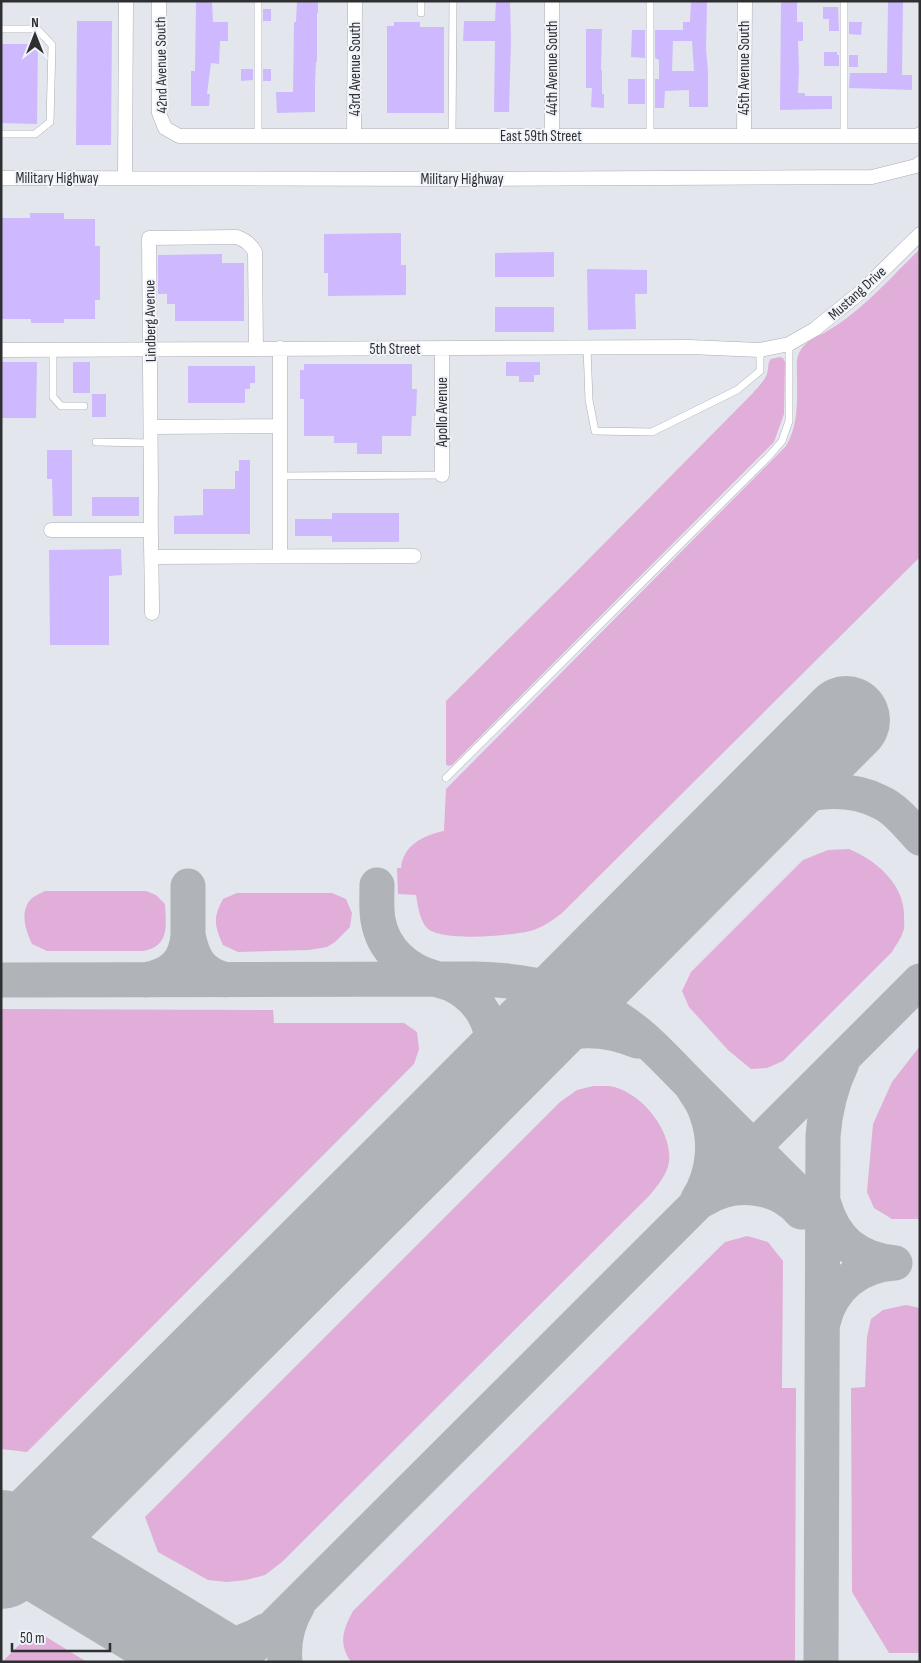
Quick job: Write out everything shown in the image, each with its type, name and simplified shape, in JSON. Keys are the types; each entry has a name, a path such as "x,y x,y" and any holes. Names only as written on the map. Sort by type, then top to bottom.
{"street":[{"path":"126,1 126,178"},
{"name":"42nd Avenue South","path":"160,1 159,113 165,128"},
{"name":"43rd Avenue South","path":"354,136 355,1"},
{"name":"44th Avenue South","path":"552,1 552,136"},
{"name":"45th Avenue South","path":"744,135 745,1"},
{"name":"East 59th Street","path":"165,128 180,136 920,134"},
{"name":"Military Highway","path":"1,178 484,180 872,177 920,164"},
{"name":"Mustang Drive","path":"788,344 815,329 862,291 920,234"},
{"name":"Lindberg Avenue","path":"152,613 149,238 237,237 244,239 256,252 256,348"},
{"name":"5th Street","path":"1,350 690,347 760,350 788,344"},
{"path":"280,348 280,556"},
{"name":"Apollo Avenue","path":"442,349 442,475"},
{"path":"151,427 280,426"},
{"path":"51,530 150,530"},
{"path":"152,557 414,556"}],"lane":[{"path":"258,1 258,136"},
{"path":"421,1 421,13"},
{"path":"452,136 453,1"},
{"path":"650,1 650,135"},
{"path":"844,1 844,135"},
{"path":"1,29 37,29 52,45 50,122 35,134 1,134"},
{"path":"446,778 782,441 788,421 788,344"},
{"path":"587,348 589,400 595,431 652,432 738,390 760,371 760,350"},
{"path":"53,350 53,397 61,406 84,406"},
{"path":"96,442 150,443"},
{"path":"279,476 442,475"}],"shaded area":[{"path":"920,249 920,557 561,914 534,930 508,935 477,937 446,935 427,928 418,908 416,895 398,894 397,868 401,868 406,853 416,842 429,835 444,831 446,789 786,446 795,420 797,361 799,353 808,342 854,313"},
{"path":"780,357 785,362 784,414 774,442 452,765 448,766 446,764 446,701 752,394 766,377 771,359"},
{"path":"849,849 879,867 894,884 900,894 903,905 904,930 902,935 892,952 783,1061 767,1068 751,1069 728,1050 689,1007 682,991 691,972 803,860 828,850"},
{"path":"45,891 146,891 156,895 165,904 165,934 158,945 143,951 47,951 32,944 24,916 27,904 31,899"},
{"path":"237,893 332,893 346,899 352,913 350,927 327,947 309,950 238,952 223,945 216,927 216,917 223,899"},
{"path":"1,1009 273,1010 274,1023 404,1023 417,1032 419,1049 414,1064 27,1452 1,1449"},
{"path":"920,1046 920,1219 892,1219 874,1208 867,1192 873,1124 892,1082"},
{"path":"593,1086 609,1086 621,1089 632,1095 643,1104 660,1125 669,1150 669,1162 664,1176 650,1195 282,1562 265,1575 227,1582 208,1580 158,1552 145,1517 560,1102 577,1090"},
{"path":"747,1236 768,1242 783,1261 782,1388 796,1388 795,1662 351,1662 344,1649 343,1636 353,1611 725,1242"},
{"path":"906,1305 920,1308 920,1653 889,1653 852,1592 851,1388 865,1387 867,1337 871,1319 883,1310"},
{"path":"36,1633 43,1635 87,1662 2,1662 27,1637"}],"building":[{"path":"196,1 212,1 213,22 228,22 228,41 220,41 219,64 211,63 207,94 210,94 209,106 191,106 191,71 195,71"},
{"path":"297,1 318,1 315,112 277,113 276,92 293,92 294,22 296,22"},
{"path":"496,1 510,1 509,112 494,112 495,41 463,41 464,21 495,21"},
{"path":"691,1 707,1 708,107 689,107 689,90 665,91 664,108 655,108 655,79 659,79 659,60 655,58 655,30 683,30 683,22 690,22","holes":["673,41 692,41 694,71 672,71"]},
{"path":"781,1 797,1 797,22 803,22 803,41 798,41 798,93 805,93 805,96 832,96 832,109 780,110"},
{"path":"888,1 903,1 902,75 912,75 912,90 849,88 850,73 887,73"},
{"path":"823,7 838,7 839,31 829,31 829,19 823,19"},
{"path":"263,9 271,9 271,21 263,21"},
{"path":"77,21 112,21 111,145 76,145"},
{"path":"394,22 420,22 420,27 444,27 444,113 387,113 387,26 394,26"},
{"path":"849,22 862,22 861,35 849,34"},
{"path":"586,29 602,29 601,70 604,108 591,107 592,88 586,88"},
{"path":"632,30 645,30 645,58 631,57"},
{"path":"1,44 38,44 37,124 1,123"},
{"path":"824,52 837,52 837,55 839,55 839,66 824,66"},
{"path":"849,55 858,55 858,67 849,67"},
{"path":"241,69 253,69 253,80 241,81"},
{"path":"263,69 271,69 271,81 263,81"},
{"path":"628,79 645,79 645,104 628,104"},
{"path":"30,213 64,213 64,219 95,219 95,246 100,246 100,300 95,300 95,319 64,319 64,323 31,323 31,319 1,319 1,218 30,218"},
{"path":"401,233 401,265 406,265 406,295 328,296 328,273 324,273 324,234"},
{"path":"554,252 554,277 495,277 495,253"},
{"path":"222,254 222,263 244,263 244,321 175,321 175,304 167,304 167,294 158,294 158,255"},
{"path":"587,269 647,270 647,294 635,294 636,329 588,330"},
{"path":"495,307 554,307 554,332 495,332"},
{"path":"1,362 37,362 36,418 1,418"},
{"path":"73,362 90,362 90,393 73,393"},
{"path":"506,362 540,362 540,375 534,375 534,382 519,382 519,376 506,376"},
{"path":"304,364 412,364 412,389 417,389 416,416 412,416 411,436 382,436 382,454 357,454 357,443 334,443 334,436 304,436 304,399 300,399 300,370 304,370"},
{"path":"188,366 255,366 255,383 250,383 250,389 245,389 245,403 188,403"},
{"path":"92,394 106,394 106,417 92,417"},
{"path":"47,450 72,450 72,516 53,516 52,479 47,479"},
{"path":"239,460 250,460 250,534 174,534 174,516 203,515 203,489 235,489 235,471 239,471"},
{"path":"92,497 139,497 139,516 92,516"},
{"path":"332,513 399,513 399,542 332,542 332,536 295,536 295,519 332,519"},
{"path":"121,549 122,575 109,576 109,645 50,645 49,550"}],"taxiway":[{"path":"732,834 754,816 775,804 820,792 836,792 866,796 886,805 920,838"},
{"path":"377,885 377,916 385,941 398,958 406,964 425,975 435,978"},
{"path":"188,886 188,935"},
{"path":"145,980 163,975 176,966 184,953 188,935 192,951 199,964 210,973 226,980"},
{"path":"1,980 475,979 520,982 541,986 582,999 621,1020 659,1052 691,1085"},
{"path":"438,980 465,992 476,1002 490,1028 492,1042 491,1057 486,1072 458,1109 517,1054 530,1045 545,1039 575,1031 591,1031 607,1032 637,1041"},
{"path":"238,1662 920,981"},
{"path":"821,1662 823,1136 829,1098 842,1063"},
{"path":"698,1199 708,1179 713,1145 705,1108 691,1085 831,1227"},
{"path":"703,1200 728,1190 754,1188 780,1196 801,1212"},
{"path":"823,1323 833,1299 848,1280 870,1268 895,1263 869,1257 849,1246 834,1228 824,1204"},
{"path":"285,1662 287,1632 291,1618 298,1605"},
{"path":"172,1662 159,1640 129,1611 178,1636 212,1645 229,1645 247,1640 265,1631"}],"runway":[{"path":"1,1565 846,720"},
{"path":"1,1534 212,1662"}]}
